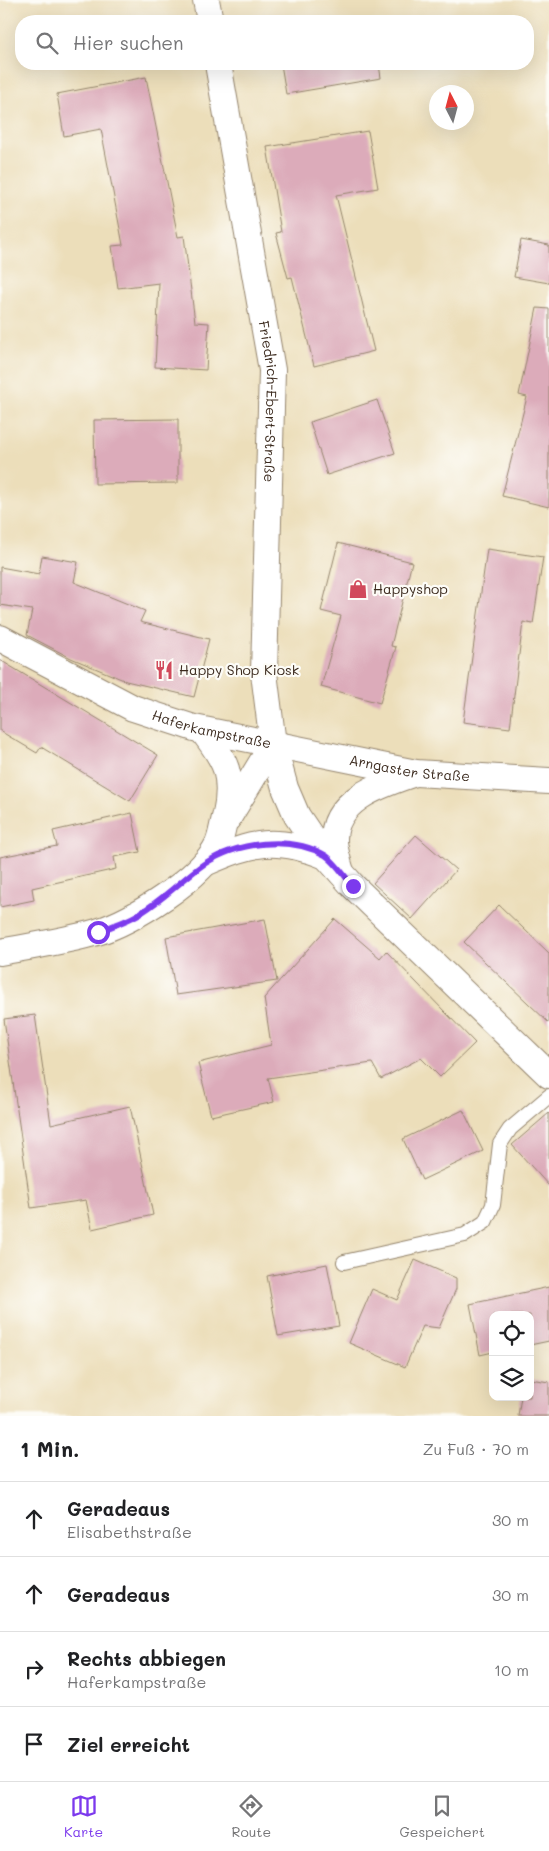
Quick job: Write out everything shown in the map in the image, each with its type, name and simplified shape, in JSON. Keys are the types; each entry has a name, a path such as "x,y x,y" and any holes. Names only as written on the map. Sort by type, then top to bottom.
{"street":[{"path":"206,0 209,15"},
{"name":"Friedrich-Ebert-Straße","path":"219,70 272,370 264,673 272,744"},
{"name":"Haferkampstraße","path":"0,638 133,708 202,730 272,744 285,788 297,816 334,864 549,1076"},
{"path":"0,952 98,932 136,915 169,893 205,863 219,843 228,804 226,769 216,748 202,730"},
{"path":"223,825 272,744"},
{"name":"Arngaster Straße","path":"272,744 416,773 549,780"},
{"path":"205,863 242,848 262,843 301,846 334,864 336,824 345,810 362,794 416,773"}],"lane":[{"path":"344,1262 465,1235 485,1222 493,1205 500,1144 510,1129 549,1096"}],"building":[{"path":"282,70 380,70 381,78 286,94"},
{"path":"146,77 178,237 184,236 195,322 209,323 206,370 155,367 159,283 118,288 112,246 123,245 101,129 64,136 57,94"},
{"path":"368,131 378,188 336,195 374,351 314,366 292,277 288,278 276,233 281,232 267,147"},
{"path":"521,240 549,245 549,283 514,277"},
{"path":"537,308 549,309 549,507 502,496 527,397 519,395"},
{"path":"377,400 395,453 327,475 310,422"},
{"path":"178,419 178,483 95,484 94,420"},
{"path":"338,543 412,562 391,646 396,647 380,703 321,687 341,616 321,611"},
{"path":"487,549 543,557 533,624 523,622 510,728 463,722"},
{"path":"42,556 78,562 74,582 145,611 140,622 209,639 194,697 126,681 71,658 27,635 32,610 0,605 0,567 39,574"},
{"path":"0,660 158,755 130,801 41,747 37,753 0,731"},
{"path":"132,813 140,852 114,857 116,869 32,888 34,900 0,907 0,857 57,846 53,831"},
{"path":"416,835 456,870 412,919 373,883"},
{"path":"499,905 549,953 549,1023 464,942"},
{"path":"265,919 277,981 176,995 166,937"},
{"path":"335,919 380,958 386,951 475,1043 440,1077 421,1058 381,1079 372,1063 268,1078 274,1102 211,1116 198,1063 271,1045 264,998"},
{"path":"35,1015 51,1124 130,1106 153,1215 92,1229 86,1200 31,1208 4,1019"},
{"path":"463,1110 483,1151 422,1180 403,1139"},
{"path":"549,1113 549,1186 512,1145"},
{"path":"415,1260 456,1278 456,1289 439,1328 423,1326 405,1367 349,1343 372,1289 397,1300"},
{"path":"327,1264 339,1326 278,1336 267,1276"},
{"path":"549,1287 549,1341 534,1344 534,1311 489,1311 489,1353 480,1355 470,1304"},
{"path":"534,1380 549,1382 549,1416 518,1416 520,1401 534,1401"}],"place":[{"name":"Happyshop","path":"358,589"},
{"name":"Happy Shop Kiosk","path":"164,670"}],"route":[{"path":"98,932 136,915 169,893 205,863 242,848 262,843 283,843 301,846 326,856 353,886"}]}
